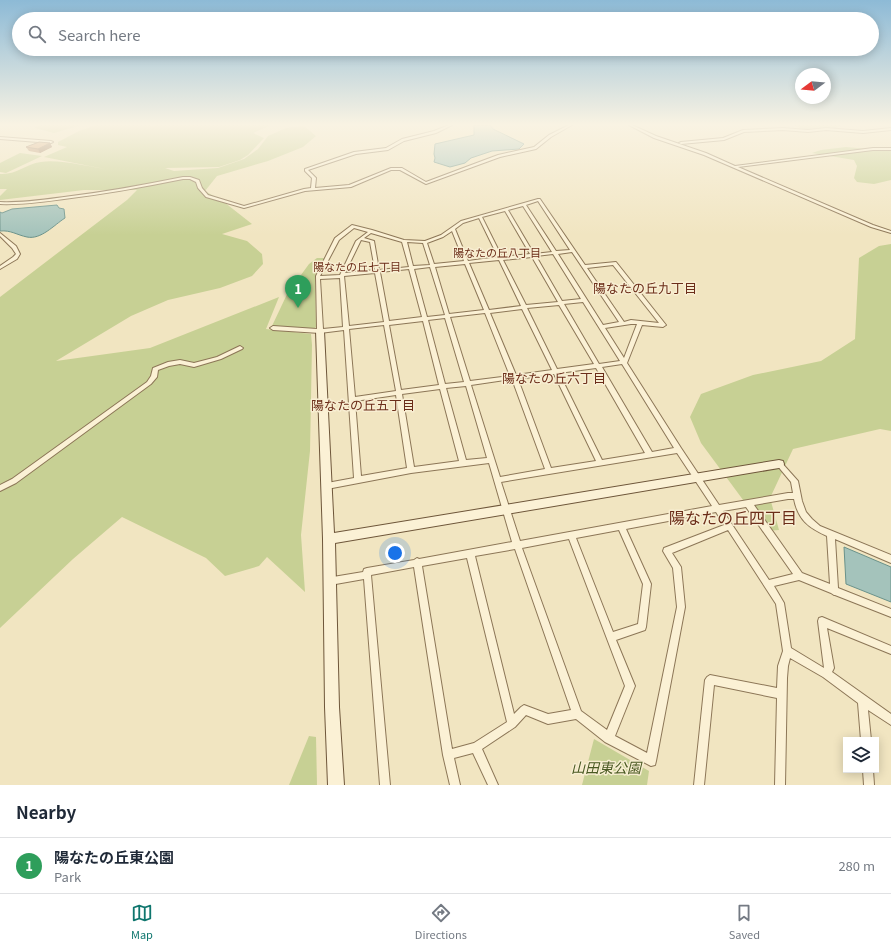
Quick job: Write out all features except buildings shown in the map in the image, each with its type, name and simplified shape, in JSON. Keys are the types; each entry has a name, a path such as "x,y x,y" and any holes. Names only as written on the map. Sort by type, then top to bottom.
{"street":[{"path":"313,189 314,178 306,170 330,162"},
{"path":"0,203 17,204 95,194 190,178 198,181 200,188 207,196 242,207 313,189 350,186 387,170 400,169 426,183 484,162"},
{"path":"723,162 872,226 891,232"},
{"path":"734,166 770,162"},
{"path":"336,785 332,707 329,539 318,278 337,239 353,226 404,241 425,242 442,236 462,222 539,200 623,324"},
{"path":"524,204 625,362 679,450 780,603 787,651 783,666 780,785"},
{"path":"506,209 534,255 596,366 650,455"},
{"path":"480,217 600,463"},
{"path":"453,229 468,262 514,377 549,471"},
{"path":"358,480 353,399 342,275 360,239 371,231"},
{"path":"0,234 14,247 18,254 15,258 0,268"},
{"path":"360,239 372,241 411,470"},
{"path":"404,241 463,463"},
{"path":"425,242 517,544 577,714 609,738 651,762 682,607 677,567 667,551 730,526"},
{"path":"318,278 573,251"},
{"path":"584,267 614,263 663,325 640,323 602,327"},
{"path":"273,328 320,331 346,329 385,323 585,300"},
{"path":"625,362 640,323"},
{"path":"0,488 14,481 149,383 154,377 155,369 168,364 180,362 194,365 219,358 240,348"},
{"path":"353,399 625,362"},
{"path":"497,480 679,450"},
{"path":"327,486 411,470 491,460"},
{"path":"329,539 779,464 794,481 801,512 816,528 891,559"},
{"path":"330,581 417,562 788,496 797,496"},
{"path":"748,503 799,576 891,613"},
{"path":"611,637 642,627 647,584 621,526"},
{"path":"571,535 630,686 609,738"},
{"path":"831,535 834,591"},
{"path":"470,553 512,724"},
{"path":"417,562 448,755 455,785"},
{"path":"367,574 385,785"},
{"path":"768,584 799,576"},
{"path":"826,674 829,668 822,621 891,650"},
{"path":"787,651 826,674 891,720"},
{"path":"699,785 710,680 782,694"},
{"path":"863,701 866,737"},
{"path":"448,755 476,747 512,724 524,710 548,719 577,714"},
{"path":"476,747 493,785"},
{"path":"868,773 869,785"}],"green space":[{"path":"3,162 30,162 6,173 0,172 0,163"},
{"path":"44,162 66,162 110,170 68,162 235,162 219,167 165,168 174,171 218,168 236,162 266,162 217,176 205,191 224,202 252,224 222,234 247,241 262,254 263,264 252,276 220,288 168,300 131,316 56,361 150,348 279,297 266,329 311,334 312,345 310,451 301,535 305,592 267,557 259,566 225,576 206,558 122,517 73,559 0,628 0,297 127,200 137,190 84,190 0,200 0,196 7,189 0,189 0,174 11,173 35,163"},
{"path":"855,162 891,162 891,180 874,184 857,182 854,178 857,166"},
{"path":"891,244 891,431 880,429 793,449 770,498 779,530 766,531 701,443 690,417 701,394 753,375 821,361 855,339 859,258 879,246"},
{"path":"317,258 324,258 315,276 316,327 313,329 272,326 289,290 304,281 301,275 309,264"},
{"path":"309,736 316,737 317,785 289,785"},
{"name":"山田東公園","path":"594,739 649,771 647,785 582,785"}],"water":[{"path":"434,162 467,162 450,167"},
{"path":"57,205 59,208 64,209 65,218 42,234 27,237 11,232 0,231 0,212 2,213 12,209"},
{"path":"844,547 891,567 891,602 846,584"}],"place":[{"name":"陽なたの丘東公園","path":"298,308"}],"district":[{"name":"陽なたの丘八丁目","path":"497,252"},
{"name":"陽なたの丘七丁目","path":"357,266"},
{"name":"陽なたの丘九丁目","path":"645,287"},
{"name":"陽なたの丘六丁目","path":"554,377"},
{"name":"陽なたの丘五丁目","path":"363,404"},
{"name":"陽なたの丘四丁目","path":"733,517"}]}
